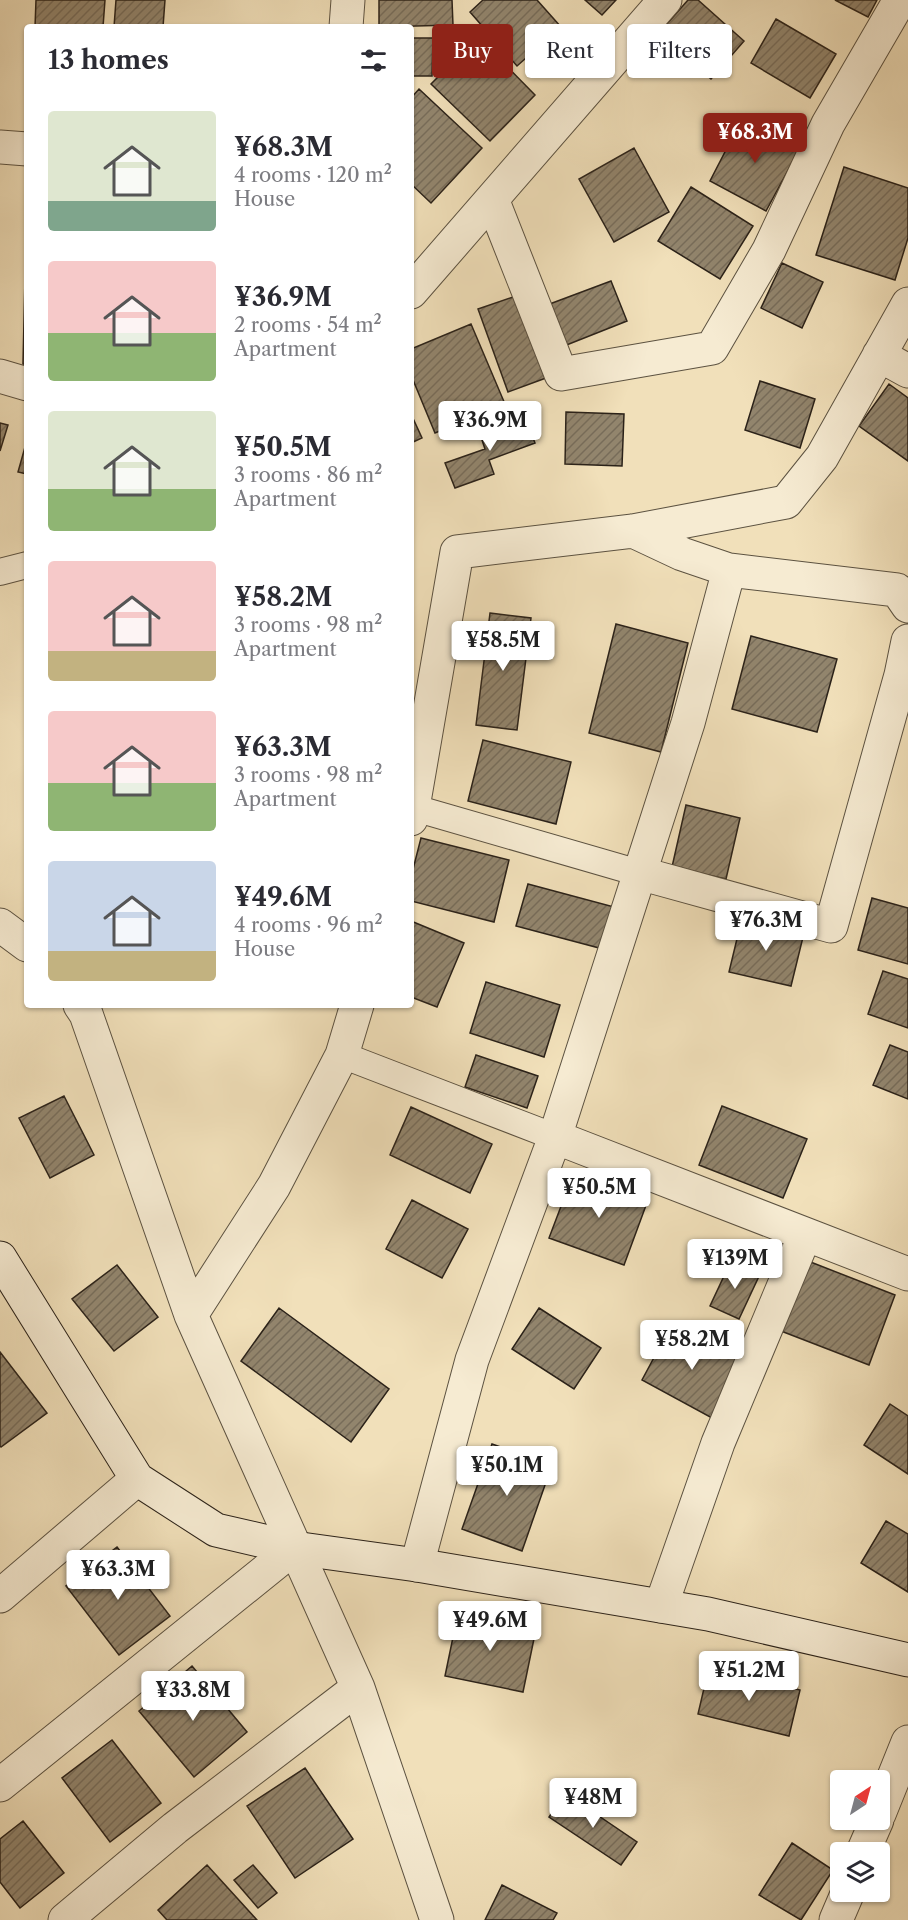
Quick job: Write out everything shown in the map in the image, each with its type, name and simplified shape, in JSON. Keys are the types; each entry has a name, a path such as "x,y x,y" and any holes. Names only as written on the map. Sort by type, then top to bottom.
{"street":[{"path":"346,24 348,0"},
{"path":"414,288 665,0"},
{"path":"492,199 561,374 712,348 769,250 828,124 900,0"},
{"path":"0,147 24,149"},
{"path":"414,801 458,552 633,531 786,502 822,457 908,304"},
{"path":"879,355 908,372"},
{"path":"0,376 24,383"},
{"path":"633,531 682,554 729,570 897,590 908,606"},
{"path":"417,1565 472,1360 555,1137 688,723 729,570"},
{"path":"639,873 831,926 901,675 908,641"},
{"path":"0,925 24,943"},
{"path":"82,1008 191,1315 358,1688 437,1920"},
{"path":"191,1315 274,1186 342,1055 356,1008"},
{"path":"555,1137 908,1275"},
{"path":"661,1606 718,1443 805,1235"},
{"path":"0,1258 137,1479 216,1530 294,1548 417,1565 708,1614 908,1660"},
{"path":"0,1596 137,1479"},
{"path":"0,1785 294,1548"},
{"path":"65,1920 175,1828 358,1688"},
{"path":"890,1787 908,1742"},
{"path":"836,1920 844,1902"}],"lane":[{"path":"0,572 24,565"},
{"path":"414,813 639,873"},
{"path":"342,1055 555,1137"}],"building":[{"path":"36,0 105,0 103,24 35,24"},
{"path":"116,0 165,0 163,24 114,24"},
{"path":"379,0 452,0 453,24 414,26 414,24 379,24"},
{"path":"483,0 537,0 558,24 525,24 525,59 517,66 513,61 513,24 480,24 470,12"},
{"path":"585,0 616,0 602,15"},
{"path":"688,0 698,0 725,24 667,24"},
{"path":"835,0 877,0 868,17"},
{"path":"776,19 836,54 810,98 751,63"},
{"path":"732,30 744,41 732,55"},
{"path":"414,38 432,38 432,76 414,76"},
{"path":"513,73 535,95 490,141 431,84 437,78 513,78"},
{"path":"419,89 482,148 431,203 414,187 414,95"},
{"path":"743,117 800,148 766,211 710,181"},
{"path":"634,148 669,212 614,242 579,179"},
{"path":"844,167 908,188 908,238 895,280 816,255"},
{"path":"691,187 753,226 720,279 658,241"},
{"path":"782,263 823,282 802,328 761,308"},
{"path":"611,281 627,321 564,346 547,305"},
{"path":"516,296 546,378 508,392 478,309"},
{"path":"471,324 505,404 435,433 414,382 414,348"},
{"path":"760,381 815,399 800,448 745,430"},
{"path":"889,384 908,398 908,461 859,426"},
{"path":"566,412 624,414 622,466 565,464"},
{"path":"525,417 535,443 489,460 494,474 455,488 445,463 485,449 480,434"},
{"path":"414,421 422,438 414,442"},
{"path":"0,423 8,425 0,451"},
{"path":"24,451 24,473 18,472"},
{"path":"490,613 531,618 517,730 476,725"},
{"path":"616,624 688,643 661,752 589,733"},
{"path":"751,636 837,659 817,732 732,709"},
{"path":"483,740 571,762 556,824 468,801"},
{"path":"686,805 740,818 726,879 672,867"},
{"path":"421,838 509,860 494,922 414,902 414,865"},
{"path":"528,884 614,907 603,949 516,926"},
{"path":"872,898 908,908 908,964 858,950"},
{"path":"742,918 804,933 791,986 729,972"},
{"path":"414,922 464,943 437,1007 414,998"},
{"path":"883,971 908,979 908,1028 868,1014"},
{"path":"486,982 560,1005 544,1057 470,1033"},
{"path":"890,1045 908,1052 908,1099 873,1085"},
{"path":"476,1055 538,1076 527,1108 465,1087"},
{"path":"64,1096 94,1155 50,1178 19,1118"},
{"path":"722,1106 807,1139 783,1198 699,1165"},
{"path":"411,1107 492,1144 470,1193 390,1155"},
{"path":"574,1172 648,1200 624,1265 549,1238"},
{"path":"412,1200 468,1229 442,1278 386,1249"},
{"path":"731,1261 760,1274 739,1319 710,1306"},
{"path":"808,1261 895,1295 869,1365 781,1331"},
{"path":"117,1265 158,1317 114,1351 72,1299"},
{"path":"279,1308 389,1389 351,1442 241,1361"},
{"path":"539,1308 601,1348 574,1389 512,1349"},
{"path":"672,1324 742,1361 712,1418 642,1380"},
{"path":"0,1352 47,1413 1,1447 0,1446"},
{"path":"890,1404 908,1416 908,1474 864,1445"},
{"path":"492,1444 552,1465 522,1551 462,1529"},
{"path":"886,1521 908,1534 908,1592 861,1563"},
{"path":"117,1547 170,1616 119,1655 66,1586"},
{"path":"458,1613 536,1629 523,1692 445,1676"},
{"path":"192,1666 247,1732 194,1777 139,1711"},
{"path":"709,1667 800,1690 789,1736 698,1714"},
{"path":"112,1740 161,1803 110,1842 62,1778"},
{"path":"305,1768 353,1839 295,1878 247,1806"},
{"path":"565,1793 637,1842 621,1865 549,1817"},
{"path":"23,1821 64,1873 20,1908 0,1882 0,1839"},
{"path":"792,1843 830,1868 830,1875 801,1920 759,1895"},
{"path":"207,1865 257,1920 167,1920 158,1910"},
{"path":"253,1865 277,1893 258,1908 234,1880"},
{"path":"502,1885 557,1913 553,1920 485,1920"}]}
